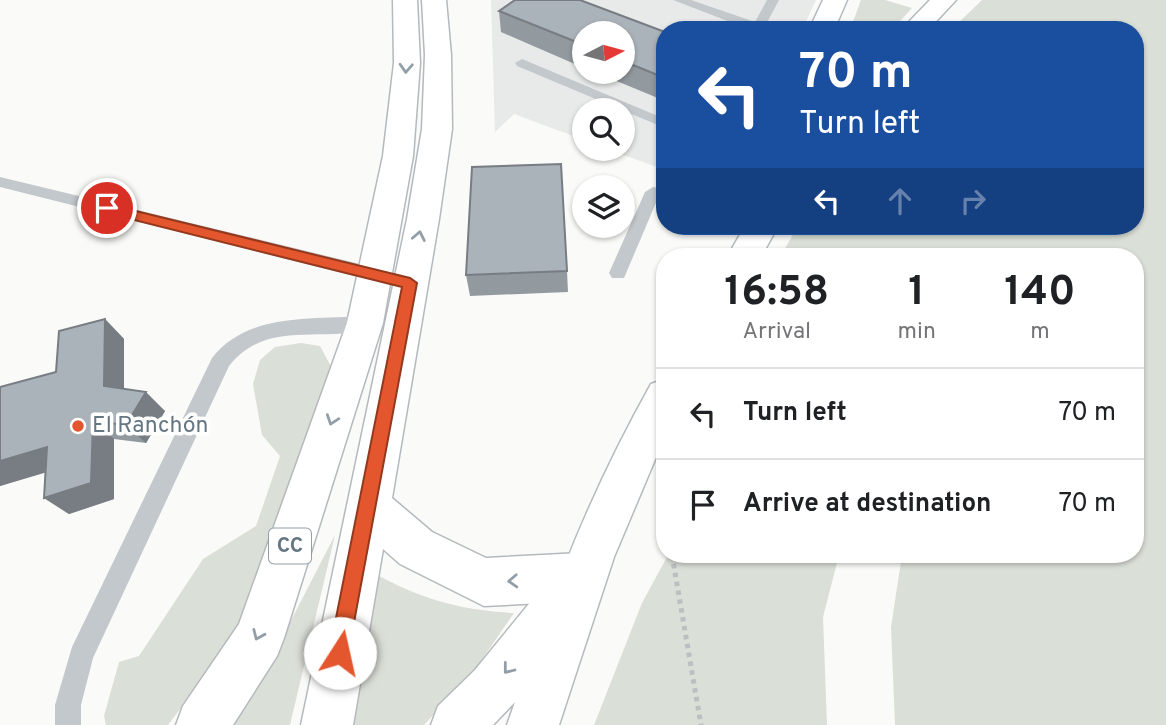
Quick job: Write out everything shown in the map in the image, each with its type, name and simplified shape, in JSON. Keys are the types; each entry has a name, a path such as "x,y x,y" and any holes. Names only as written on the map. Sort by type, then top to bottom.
{"main road":[{"name":"CC","path":"327,725 368,506 393,279 398,156 407,63 405,0"},
{"name":"CC","path":"202,725 259,638 365,323 393,279 437,129 438,55 434,0"},
{"path":"825,21 835,0"},
{"path":"922,21 944,0"},
{"path":"533,725 581,577 656,412"},
{"path":"368,506 416,548 484,582 581,577"},
{"path":"457,725 493,688 581,577"}],"lane":[{"path":"679,0 736,21"},
{"path":"762,21 773,0"},
{"path":"522,63 656,120"},
{"path":"0,182 393,279"},
{"path":"618,273 653,192 656,192"},
{"path":"68,725 68,705 81,656 216,368 246,338 265,332 365,323"}],"path":[{"path":"673,563 701,725"}],"shaded area":[{"path":"491,0 816,0 806,21 656,21 656,167 635,159 635,98 572,98 572,136 514,114 495,132"},
{"path":"861,0 885,0 912,8 900,21 853,21"},
{"path":"982,0 1166,0 1166,725 895,725 891,627 901,563 1144,563 1144,248 785,248 793,235 1144,235 1144,21 960,21"},
{"path":"301,343 320,346 335,374 279,545 222,654 168,725 106,725 104,716 119,662 139,656 203,559 256,526 280,456 262,435 253,384 260,360 275,347"},
{"path":"335,535 290,725 233,725 247,706"},
{"path":"664,563 837,563 823,617 827,725 594,725 642,603"},
{"path":"372,572 440,602 514,613 474,671 424,725 350,725"}],"building":[{"path":"515,0 580,0 656,29 656,74 635,66 635,21 572,21 572,40 499,11"},
{"path":"561,164 567,271 466,275 472,167"},
{"name":"El Ranchón","path":"105,319 104,386 146,392 126,425 93,421 91,483 44,498 47,447 0,461 0,387 56,372 59,331"}],"place":[{"name":"El Ranchón","path":"78,426"}],"route":[{"path":"107,208 410,283 340,653"}]}
